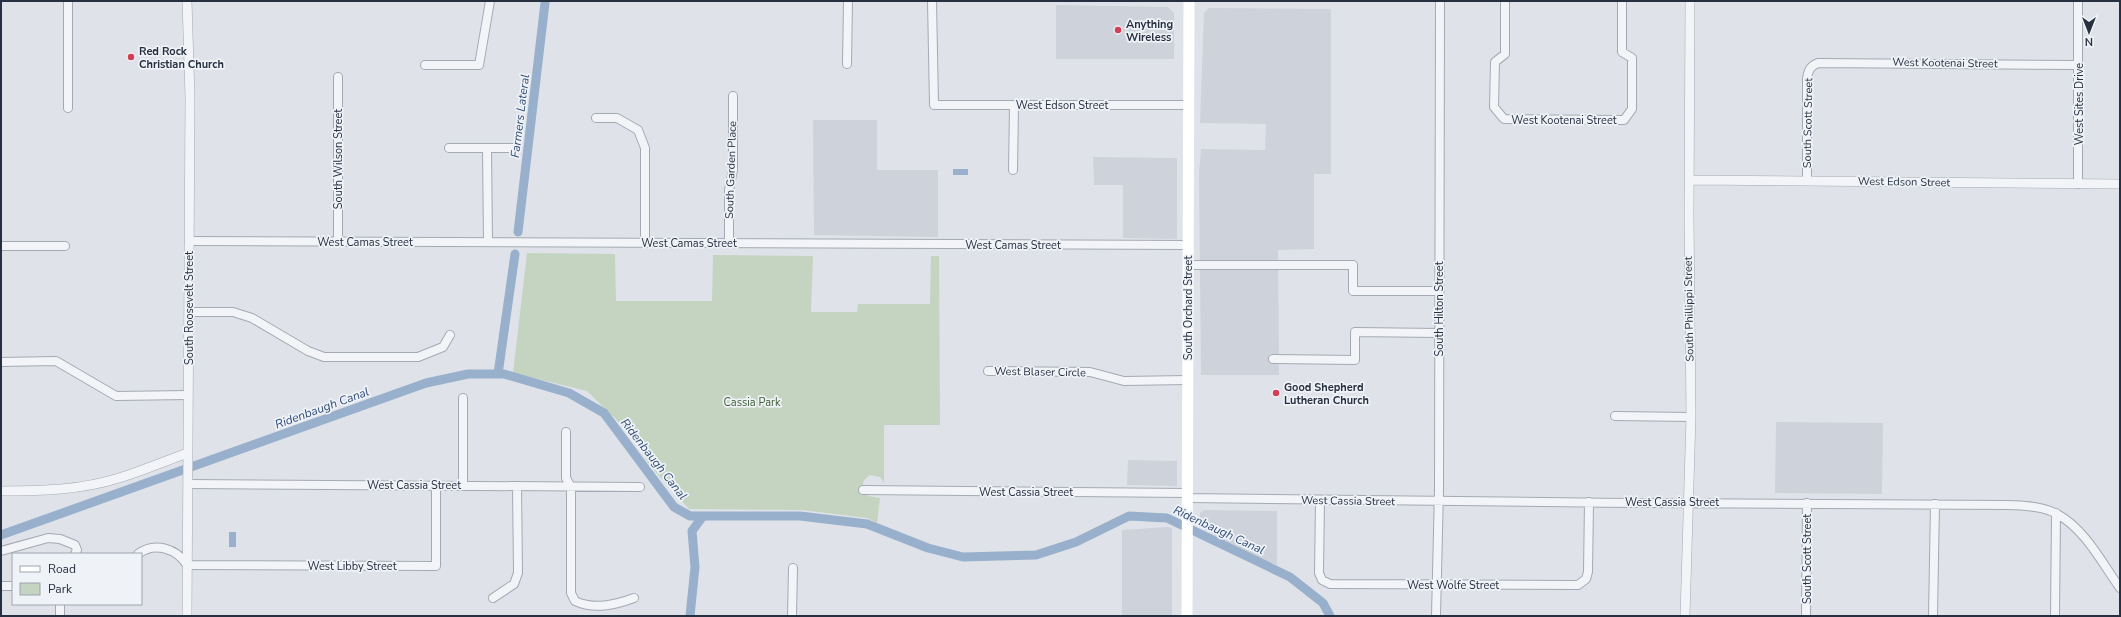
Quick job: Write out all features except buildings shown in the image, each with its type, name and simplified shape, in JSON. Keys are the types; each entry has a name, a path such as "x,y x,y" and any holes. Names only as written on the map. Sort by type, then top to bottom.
{"main road":[{"name":"South Orchard Street","path":"1187,616 1189,1"}],"street":[{"path":"68,1 68,108"},
{"name":"South Roosevelt Street","path":"187,1 190,97 190,312 187,616"},
{"path":"426,65 478,65 490,1"},
{"path":"848,1 848,64"},
{"name":"West Edson Street","path":"932,1 934,105 1189,105"},
{"name":"South Hilton Street","path":"1436,616 1440,1"},
{"name":"West Kootenai Street","path":"1505,1 1504,54 1494,62 1494,106 1504,119 1624,120 1632,109 1632,58 1622,52 1622,1"},
{"name":"South Phillippi Street","path":"1685,616 1690,417 1690,1"},
{"name":"West Sites Drive","path":"2078,1 2078,184"},
{"name":"West Kootenai Street","path":"1812,65 1825,62 2079,65"},
{"name":"South Scott Street","path":"1807,181 1807,79 1808,72 1812,65"},
{"name":"South Wilson Street","path":"338,77 338,242"},
{"name":"South Garden Place","path":"729,243 729,190 733,170 733,96"},
{"path":"1013,170 1014,105"},
{"path":"596,118 617,118 638,130 646,148 645,243"},
{"path":"449,148 515,148"},
{"path":"487,148 488,239"},
{"name":"West Edson Street","path":"1689,180 2120,184"},
{"name":"West Camas Street","path":"189,241 338,242 488,239 645,243 1188,245"},
{"path":"1,246 64,246"},
{"path":"1188,265 1352,265 1352,291 1439,291"},
{"path":"190,312 233,312 252,318 308,351 324,357 418,357 443,347 450,335"},
{"path":"1273,359 1355,360 1355,332 1439,333"},
{"path":"1,362 56,362 116,396 188,395"},
{"name":"West Blaser Circle","path":"988,370 1090,372 1124,380 1188,380"},
{"path":"463,398 463,486"},
{"path":"1615,416 1690,417"},
{"path":"566,432 566,478 571,487 571,593 575,601 584,605 615,605 634,598"},
{"path":"1,491 47,491 83,486 118,478 188,453"},
{"name":"West Cassia Street","path":"188,484 640,487"},
{"name":"West Libby Street","path":"187,565 436,566 436,486"},
{"path":"493,598 514,584 518,573 517,486"},
{"name":"West Cassia Street","path":"863,490 1437,502 1687,502 2009,505 2033,507 2056,513 2081,533 2120,588"},
{"name":"West Wolfe Street","path":"1320,500 1319,572 1322,580 1330,584 1578,585 1586,579 1588,572 1589,502"},
{"name":"South Scott Street","path":"1806,616 1807,503"},
{"path":"1933,616 1935,504"},
{"path":"2055,616 2056,513"},
{"path":"1,551 48,538 75,545 77,550 76,553"},
{"path":"141,553 154,548 170,550 181,556 187,565"},
{"path":"792,616 793,568"},
{"path":"1,586 12,586"},
{"path":"60,605 60,616"}],"shaded area":[{"path":"1056,5 1168,7 1174,13 1174,59 1056,59"},
{"path":"1209,8 1331,9 1331,174 1314,174 1314,249 1278,250 1279,375 1201,375 1199,173 1201,149 1265,150 1266,124 1200,123 1204,13"},
{"path":"813,120 877,120 877,170 938,170 938,237 814,235"},
{"path":"1093,157 1177,158 1177,239 1123,238 1123,185 1094,185"},
{"path":"1776,422 1883,423 1882,494 1775,493"},
{"path":"1128,460 1177,461 1177,486 1127,485"},
{"path":"1204,510 1277,511 1277,565 1243,552 1199,526 1200,513"},
{"path":"1172,528 1172,616 1122,616 1122,530"}],"green space":[{"name":"Cassia Park","path":"527,253 615,254 616,301 712,301 713,255 813,256 811,312 857,312 858,304 930,304 931,256 939,256 940,425 884,425 884,483 880,477 870,475 864,480 862,487 868,496 880,498 877,523 867,518 802,510 689,509 650,466 633,436 587,391 513,373"}],"water":[{"path":"953,169 968,169 968,175 953,175"},
{"path":"229,532 236,532 236,547 229,547"}],"waterway":[{"name":"Farmers Lateral","path":"518,232 545,3"},
{"name":"Farmers Lateral","path":"498,374 515,254"},
{"name":"Ridenbaugh Canal","path":"1,535 426,383 468,374 504,374 569,393 604,413 674,507 690,516 800,516 867,524 928,548 963,557 1036,555 1076,542 1129,516 1167,518 1290,577 1323,603 1330,616"},
{"path":"690,616 695,567 692,531 703,516"}],"place":[{"name":"Anything Wireless","path":"1118,30"},
{"name":"Red Rock Christian Church","path":"131,57"},
{"name":"Good Shepherd Lutheran Church","path":"1276,393"}]}
